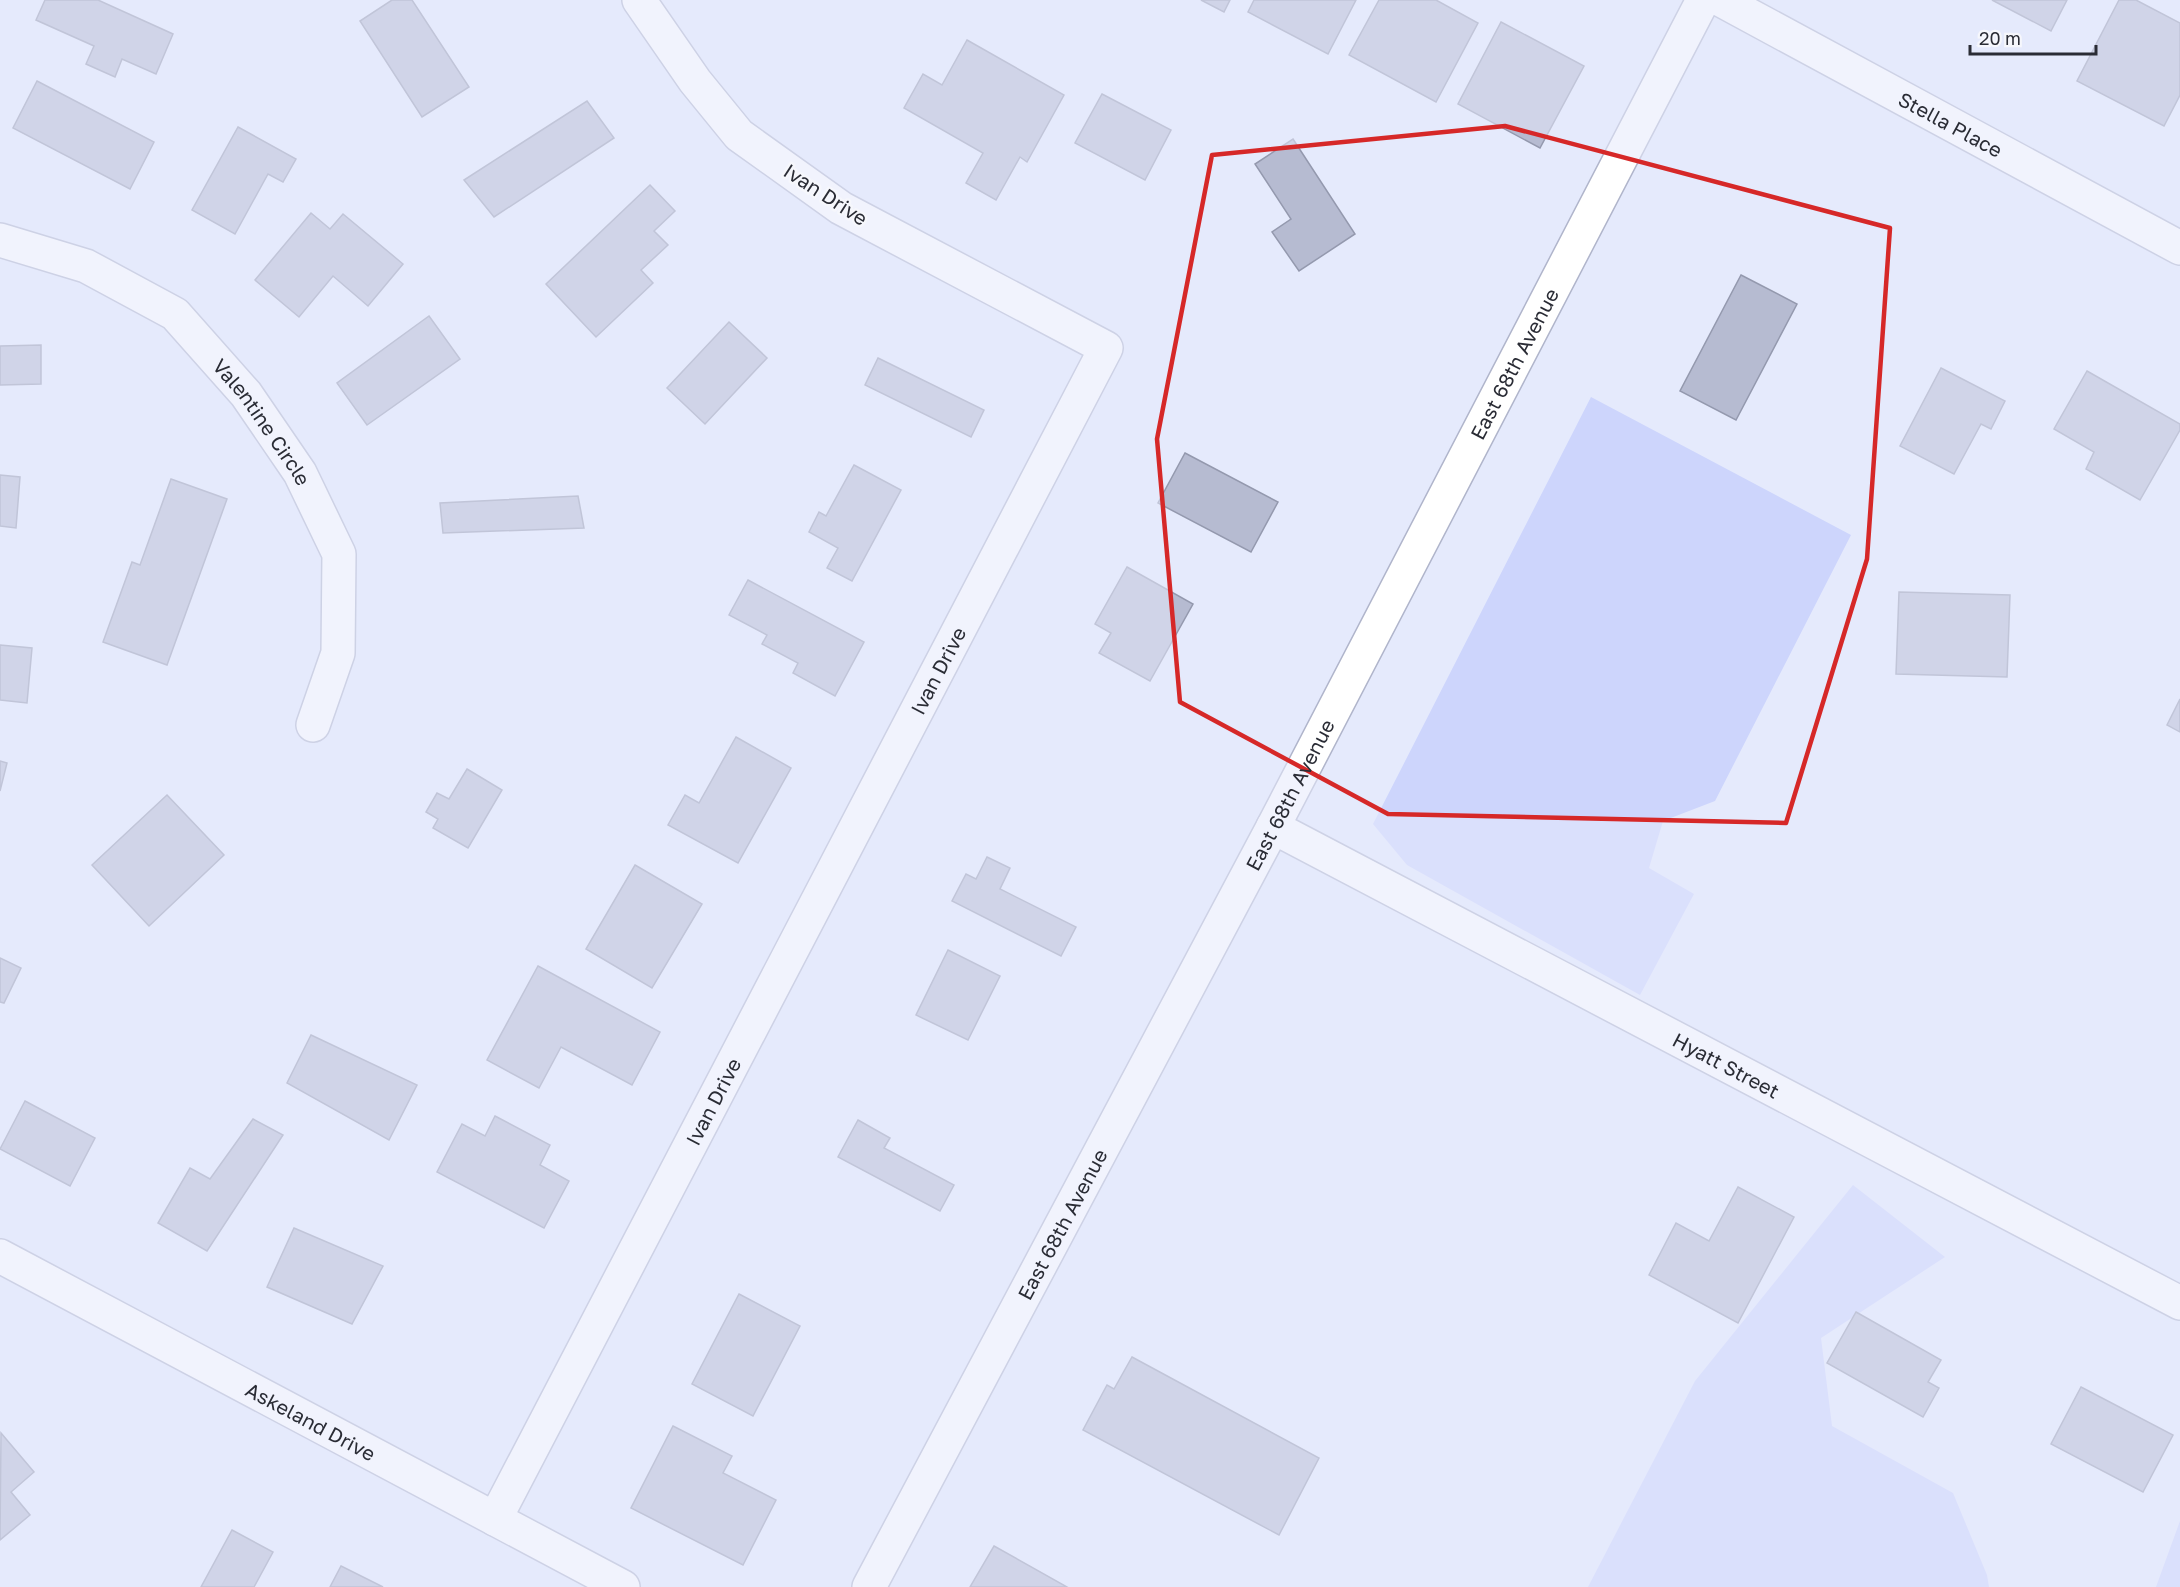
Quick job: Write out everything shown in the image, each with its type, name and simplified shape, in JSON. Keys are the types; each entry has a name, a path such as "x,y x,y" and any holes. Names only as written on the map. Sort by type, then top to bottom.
{"street":[{"name":"Ivan Drive","path":"495,1519 1106,348 841,207 739,135 695,81 639,0"},
{"name":"East 68th Avenue","path":"869,1587 1273,827 1703,0"},
{"name":"Stella Place","path":"1721,0 2180,248"},
{"name":"Valentine Circle","path":"0,240 86,266 175,314 246,394 300,474 339,554 338,653 313,725"},
{"name":"Hyatt Street","path":"1273,827 2180,1303"},
{"name":"Askeland Drive","path":"0,1256 622,1587"}],"highlighted area":[{"path":"1505,126 1890,228 1867,559 1786,823 1388,814 1180,702 1157,439 1212,155"}],"shaded area":[{"path":"1591,397 1851,535 1715,801 1663,821 1649,868 1694,894 1640,995 1407,865 1373,824"},
{"path":"1853,1185 1945,1257 1821,1338 1832,1426 1953,1493 1987,1575 1989,1587 1588,1587 1695,1381"},
{"path":"2180,1521 2180,1587 2156,1587"}],"building":[{"path":"45,0 98,0 173,34 156,74 122,59 115,77 86,64 94,46 36,20"},
{"path":"392,0 412,0 469,87 422,117 360,21"},
{"path":"1201,0 1230,0 1224,12"},
{"path":"1254,0 1356,0 1328,54 1248,12"},
{"path":"1379,0 1436,0 1478,23 1436,102 1349,55"},
{"path":"1992,0 2067,0 2051,31"},
{"path":"2119,0 2136,0 2180,23 2180,95 2164,126 2077,81"},
{"path":"1501,22 1584,66 1540,148 1458,104"},
{"path":"967,40 1064,95 1027,162 1020,157 996,200 966,183 983,153 904,108 923,74 942,85"},
{"path":"37,81 154,142 130,189 13,128"},
{"path":"1102,94 1171,130 1145,180 1075,143"},
{"path":"587,101 614,138 494,217 464,180"},
{"path":"238,127 296,159 283,182 268,174 235,234 192,210"},
{"path":"1293,139 1355,234 1299,271 1272,232 1291,219 1255,164"},
{"path":"650,185 675,211 654,231 668,245 641,270 653,283 596,337 546,284"},
{"path":"311,213 330,229 343,214 403,264 368,306 333,276 299,317 255,280"},
{"path":"1741,275 1797,304 1736,420 1680,391"},
{"path":"429,316 460,359 367,425 337,383"},
{"path":"729,322 767,358 705,424 667,388"},
{"path":"41,345 41,384 0,385 0,346"},
{"path":"878,358 984,410 971,437 865,385"},
{"path":"1941,368 2005,401 1991,429 1981,424 1954,474 1900,446"},
{"path":"2087,371 2180,424 2180,430 2140,500 2086,469 2094,452 2054,429"},
{"path":"1185,453 1278,502 1251,552 1158,503"},
{"path":"854,465 901,490 852,581 827,568 838,548 809,532 819,512 826,516"},
{"path":"0,475 20,477 16,528 0,526"},
{"path":"171,479 227,499 167,665 103,642 132,562 140,565"},
{"path":"578,496 584,528 443,533 440,503"},
{"path":"1127,567 1193,604 1150,681 1099,653 1111,633 1095,624"},
{"path":"748,580 864,642 835,696 793,673 798,663 762,644 767,635 729,615"},
{"path":"1899,592 2010,595 2007,677 1896,674"},
{"path":"0,645 32,648 27,703 0,700"},
{"path":"2180,699 2180,732 2167,725"},
{"path":"736,737 791,768 738,863 668,825 685,795 699,803"},
{"path":"0,761 7,763 0,791"},
{"path":"467,769 502,790 468,848 433,828 438,819 426,812 437,793 449,799"},
{"path":"167,795 224,855 149,926 92,865"},
{"path":"987,857 1010,868 1000,889 1076,927 1061,956 952,901 966,874 976,879"},
{"path":"635,865 702,904 652,988 586,949"},
{"path":"948,950 1000,976 968,1040 916,1015"},
{"path":"0,958 21,968 4,1003 0,1002"},
{"path":"538,966 660,1032 632,1085 561,1047 539,1088 487,1060"},
{"path":"311,1035 417,1085 389,1140 287,1083"},
{"path":"25,1101 95,1138 70,1186 0,1149"},
{"path":"495,1116 550,1145 540,1165 569,1181 544,1228 437,1172 462,1124 485,1136"},
{"path":"253,1119 283,1135 207,1251 158,1223 190,1168 210,1179"},
{"path":"858,1120 890,1138 884,1148 954,1185 940,1211 838,1157"},
{"path":"1738,1187 1794,1217 1738,1323 1649,1275 1676,1223 1709,1241"},
{"path":"294,1228 383,1266 352,1324 267,1287"},
{"path":"739,1294 800,1326 753,1416 692,1384"},
{"path":"1856,1312 1941,1360 1928,1382 1939,1388 1923,1417 1827,1363"},
{"path":"1132,1357 1319,1458 1279,1535 1083,1430 1107,1385 1114,1389"},
{"path":"2081,1387 2173,1435 2143,1492 2051,1444"},
{"path":"673,1426 732,1456 723,1473 776,1500 743,1565 631,1508"},
{"path":"1,1433 34,1472 11,1492 30,1515 0,1540"},
{"path":"232,1530 273,1552 254,1587 201,1587"},
{"path":"994,1546 1067,1587 970,1587"},
{"path":"341,1566 383,1587 330,1587"}]}
